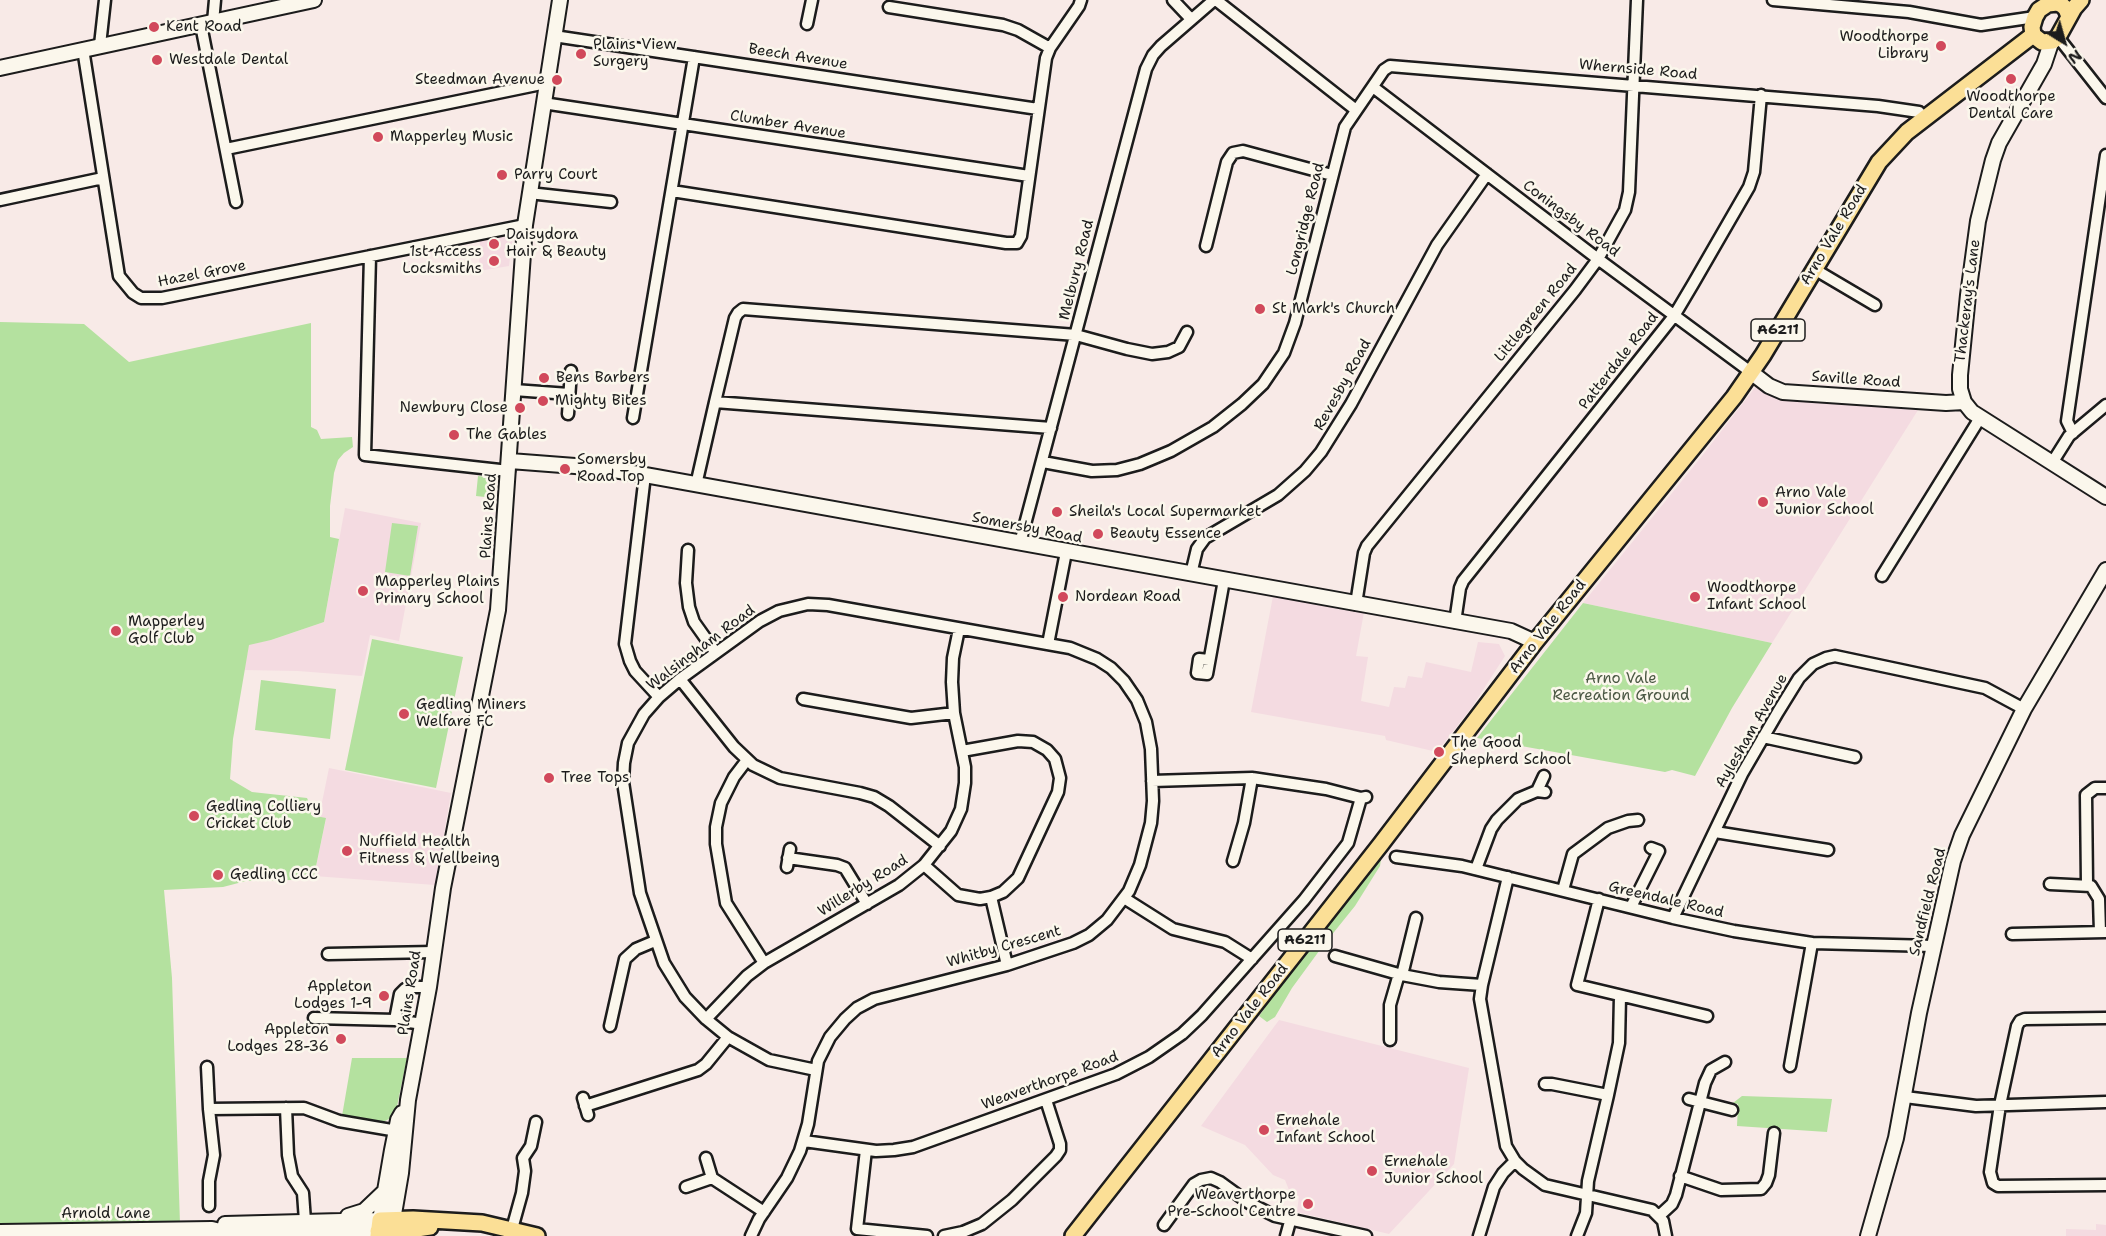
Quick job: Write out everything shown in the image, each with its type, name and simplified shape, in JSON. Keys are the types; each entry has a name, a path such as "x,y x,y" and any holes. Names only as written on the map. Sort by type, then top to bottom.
{"main road":[{"name":"Thackeray's Lane","path":"2054,40 2081,0"},
{"path":"2054,40 2042,42 2033,35 2032,27 2035,17 2047,2 2062,5 2069,16"},
{"name":"Arno Vale Road","path":"1073,1236 1382,844 1535,642 1752,373 1879,162 1907,132 2033,35"},
{"path":"385,1229 411,1230 463,1221 537,1236"}],"street":[{"path":"100,45 105,0"},
{"path":"215,0 207,24 236,202"},
{"path":"0,68 314,0"},
{"name":"Plains Road","path":"385,1229 385,1191 408,1100 423,1024 449,855 498,610 525,225 560,0"},
{"path":"807,24 812,0"},
{"path":"672,191 1017,243 1021,236 1046,58 1081,0"},
{"path":"1173,0 1191,19"},
{"path":"1215,0 1356,110"},
{"name":"Melbury Road","path":"1020,543 1146,69 1156,50 1215,0"},
{"name":"Littlegreen Road","path":"1356,604 1367,546 1575,290 1598,259 1627,206 1637,0"},
{"path":"1773,0 1909,12 1981,25 2035,17"},
{"path":"889,7 913,5 1003,25 1018,30 1050,48"},
{"name":"Beech Avenue","path":"554,36 1038,109"},
{"path":"2054,40 2106,98"},
{"name":"Thackeray's Lane","path":"1964,402 1959,381 1978,221 1996,151 2044,64 2054,40"},
{"name":"Hazel Grove","path":"83,49 119,276 133,294 141,298 162,298 525,225"},
{"path":"633,418 694,57"},
{"name":"Whernside Road","path":"1363,99 1384,70 1393,66 1761,95 1906,109 1919,112 1924,118"},
{"path":"226,149 546,83"},
{"name":"Coningsby Road","path":"1373,87 1752,373"},
{"name":"Patterdale Road","path":"1455,622 1463,581 1674,316 1749,187 1754,172 1761,95"},
{"name":"Longridge Road","path":"1043,462 1092,471 1117,470 1140,464 1172,451 1199,436 1229,415 1271,374 1290,339 1344,130 1363,99"},
{"name":"Clumber Avenue","path":"543,103 1029,176"},
{"path":"1206,246 1227,162 1233,153 1243,151 1332,175"},
{"path":"2073,433 2067,421 2106,155"},
{"name":"Revesby Road","path":"1191,574 1197,549 1205,538 1278,495 1321,453 1351,404 1437,244 1487,174"},
{"path":"0,200 103,178"},
{"path":"529,193 611,202"},
{"path":"370,256 365,455 509,466"},
{"path":"1814,269 1875,305"},
{"path":"696,485 735,318 740,310 1076,335 1152,354 1168,352 1179,347 1188,332"},
{"path":"568,414 571,370"},
{"name":"Saville Road","path":"1752,373 1769,386 1784,392 1946,403 1964,402"},
{"path":"514,390 569,394"},
{"path":"715,402 1051,428"},
{"path":"1964,402 1980,418 2106,497"},
{"path":"2052,463 2065,441 2106,405"},
{"path":"1882,576 1980,418"},
{"name":"Somersby Road","path":"509,466 601,468 1511,632 1535,642"},
{"path":"645,476 625,644 632,666 658,697"},
{"path":"688,550 686,584 689,607 694,622 716,653"},
{"path":"1048,644 1066,552"},
{"name":"Sandfield Road","path":"1868,1236 1896,1138 1933,946 1953,861 1962,836 2024,709 2106,570"},
{"path":"1209,660 1224,580"},
{"name":"Walsingham Road","path":"816,1070 769,1060 728,1037 706,1019 676,984 664,963 640,893 624,792 623,773 633,733 644,714 658,697 680,679 769,615 789,608 808,604 828,605 1048,644"},
{"name":"Willerby Road","path":"706,1019 747,976 764,963 899,885 924,865 955,824 963,800 966,774 954,713 952,682 953,658 959,628"},
{"name":"Whitby Crescent","path":"751,1236 787,1178 804,1141 816,1070 830,1037 845,1019 863,1005 883,996 1046,953 1082,938 1107,920 1124,898 1137,874 1147,844 1152,813 1149,735 1142,711 1131,690 1111,668 1097,659 1070,648 1048,644"},
{"name":"Aylesham Avenue","path":"1672,918 1743,774 1799,678 1813,664 1831,657 1985,688 2024,709"},
{"path":"680,679 734,747 760,769 780,778 860,792 874,797 940,846"},
{"path":"803,699 911,718 954,713"},
{"path":"1764,737 1855,758"},
{"path":"924,865 958,895 974,899 991,897 1009,888 1018,878 1055,799 1059,786 1059,771 1055,759 1047,750 1028,741 1018,741 962,751"},
{"path":"747,760 734,777 721,803 716,826 716,844 726,903 764,963"},
{"path":"1476,869 1491,829 1497,820 1518,799 1541,791 1544,776"},
{"path":"1230,857 1244,823 1252,778"},
{"name":"Weaverthorpe Road","path":"804,1141 866,1150 913,1147 1123,1071 1161,1050 1202,1015 1304,900 1344,849 1351,837 1364,798 1326,789 1252,778 1152,782"},
{"path":"2087,884 2086,795 2095,788 2106,788"},
{"path":"1563,890 1573,854 1608,828 1632,824"},
{"path":"1715,832 1828,850"},
{"path":"1631,907 1659,851 1651,848"},
{"path":"788,858 845,868 867,904"},
{"name":"Greendale Road","path":"1403,861 1476,869 1672,918 1734,931 1812,943 1933,946"},
{"path":"1508,877 1482,984 1481,1004 1506,1146 1515,1161 1528,1174 1545,1185 1643,1207 1659,1216 1666,1236"},
{"path":"2012,934 2103,932 2099,899 2091,886 2087,884 2050,884"},
{"path":"991,897 1007,964"},
{"path":"1124,898 1173,929 1225,942 1252,959"},
{"path":"1577,985 1599,899"},
{"path":"1390,1040 1386,1024 1392,993 1401,974 1411,923"},
{"path":"608,1021 625,959 636,949 655,941"},
{"path":"1790,1066 1788,1052 1812,943"},
{"path":"328,954 434,952"},
{"path":"1335,956 1439,982 1482,984"},
{"path":"1564,985 1577,985 1707,1016"},
{"path":"395,1020 400,994 405,989 429,987"},
{"path":"1577,1236 1587,1213 1588,1181 1619,1043 1620,996"},
{"path":"314,1018 395,1020 423,1024"},
{"path":"2106,1018 2020,1021 2000,1105 1990,1172 1993,1183 1998,1186 2106,1185"},
{"path":"585,1106 698,1070 706,1064 728,1037"},
{"path":"1659,1216 1675,1200 1680,1176 1689,1153 1701,1098 1711,1070 1725,1062"},
{"path":"207,1067 214,1155 209,1180 209,1206"},
{"path":"1545,1083 1607,1101"},
{"path":"1905,1096 1976,1106 2106,1102"},
{"path":"1689,1099 1701,1098 1732,1110"},
{"path":"944,1236 969,1230 982,1224 1012,1200 1056,1156 1060,1150 1060,1144 1046,1100"},
{"path":"286,1108 288,1155 292,1176 303,1193 305,1221"},
{"path":"209,1109 304,1108 339,1121 400,1132"},
{"path":"508,1231 522,1193 525,1171 523,1158 531,1146 536,1122"},
{"name":"Plains Road","path":"385,1229 401,1173 400,1132"},
{"path":"1680,1176 1721,1190 1758,1191 1764,1187 1768,1179 1774,1133"},
{"path":"866,1150 857,1232 927,1236"},
{"path":"1772,1150 1784,1152"},
{"path":"706,1158 712,1178 764,1212"},
{"path":"1479,1236 1494,1187 1515,1161"},
{"path":"686,1187 712,1178"},
{"path":"1164,1225 1194,1185 1201,1180 1211,1178 1259,1209 1275,1216 1366,1236"},
{"path":"335,1221 364,1211 385,1191"},
{"path":"1286,1236 1291,1218"},
{"name":"Arnold Lane","path":"212,1229 225,1224 305,1221 335,1221 385,1229"},
{"name":"Arnold Lane","path":"0,1232 212,1229 224,1233 385,1229"}],"shaded area":[{"path":"513,233 509,266 479,271 480,239"},
{"name":"Arno Vale Junior School","path":"1757,385 1769,395 1918,410 1772,643 1583,603 1702,456"},
{"path":"345,508 421,523 399,641 370,635 362,676 244,670 249,644 271,640 324,622"},
{"path":"1273,596 1364,612 1356,656 1368,657 1361,701 1389,707 1394,687 1405,688 1408,676 1422,678 1426,662 1471,672 1478,642 1499,644 1505,656 1472,707 1437,752 1386,740 1385,736 1251,712"},
{"path":"329,768 451,793 435,885 314,876 326,819 319,817"},
{"path":"1279,1020 1469,1068 1454,1164 1389,1234 1297,1212 1299,1196 1291,1195 1285,1180 1273,1175 1245,1145 1201,1126"},
{"path":"2096,1224 2106,1225 2106,1236 2066,1236 2066,1229 2096,1230"}],"green space":[{"path":"0,322 84,324 129,362 311,323 311,427 317,430 321,439 352,437 353,447 338,460 334,473 330,506 330,537 339,539 324,622 249,645 233,739 230,779 252,792 307,798 311,807 311,815 326,818 314,876 298,875 292,880 246,881 223,887 164,890 172,978 180,1224 0,1225"},
{"path":"478,476 496,478 494,498 476,496"},
{"path":"392,523 418,526 410,576 385,572"},
{"name":"Arno Vale Recreation Ground","path":"1583,603 1772,643 1732,708 1695,776 1672,770 1665,772 1477,738"},
{"name":"Gedling Miners Welfare FC","path":"372,639 463,657 436,788 345,770"},
{"path":"261,680 336,689 330,739 255,730"},
{"path":"1382,853 1380,866 1355,906 1292,988 1275,1017 1267,1022 1259,1016 1265,1008 1262,1005"},
{"path":"352,1058 407,1058 395,1116 383,1122 342,1116"},
{"path":"1742,1096 1832,1099 1827,1132 1737,1126 1738,1104 1733,1103"}],"place":[{"name":"Kent Road","path":"154,27"},
{"name":"Woodthorpe Library","path":"1941,46"},
{"name":"Plains View Surgery","path":"581,54"},
{"name":"Westdale Dental","path":"157,60"},
{"name":"Woodthorpe Dental Care","path":"2011,79"},
{"name":"Steedman Avenue","path":"557,80"},
{"name":"Mapperley Music","path":"378,137"},
{"name":"Parry Court","path":"502,175"},
{"name":"Daisydora Hair & Beauty","path":"494,244"},
{"name":"1st Access Locksmiths","path":"494,261"},
{"name":"St Mark's Church","path":"1260,309"},
{"name":"Bens Barbers","path":"544,378"},
{"name":"Mighty Bites","path":"543,401"},
{"name":"Newbury Close","path":"520,408"},
{"name":"The Gables","path":"454,435"},
{"name":"Somersby Road Top","path":"565,469"},
{"name":"Arno Vale Junior School","path":"1763,502"},
{"name":"Sheila's Local Supermarket","path":"1057,512"},
{"name":"Beauty Essence","path":"1098,534"},
{"name":"Mapperley Plains Primary School","path":"363,591"},
{"name":"Nordean Road","path":"1063,597"},
{"name":"Woodthorpe Infant School","path":"1695,597"},
{"name":"Mapperley Golf Club","path":"116,631"},
{"name":"Gedling Miners Welfare FC","path":"404,714"},
{"name":"The Good Shepherd School","path":"1439,752"},
{"name":"Tree Tops","path":"549,778"},
{"name":"Gedling Colliery Cricket Club","path":"194,816"},
{"name":"Nuffield Health Fitness & Wellbeing","path":"347,851"},
{"name":"Gedling CCC","path":"218,875"},
{"name":"Appleton Lodges 1-9","path":"384,996"},
{"name":"Appleton Lodges 28-36","path":"341,1039"},
{"name":"Ernehale Infant School","path":"1264,1130"},
{"name":"Ernehale Junior School","path":"1372,1171"},
{"name":"Weaverthorpe Pre-School Centre","path":"1308,1204"}]}
